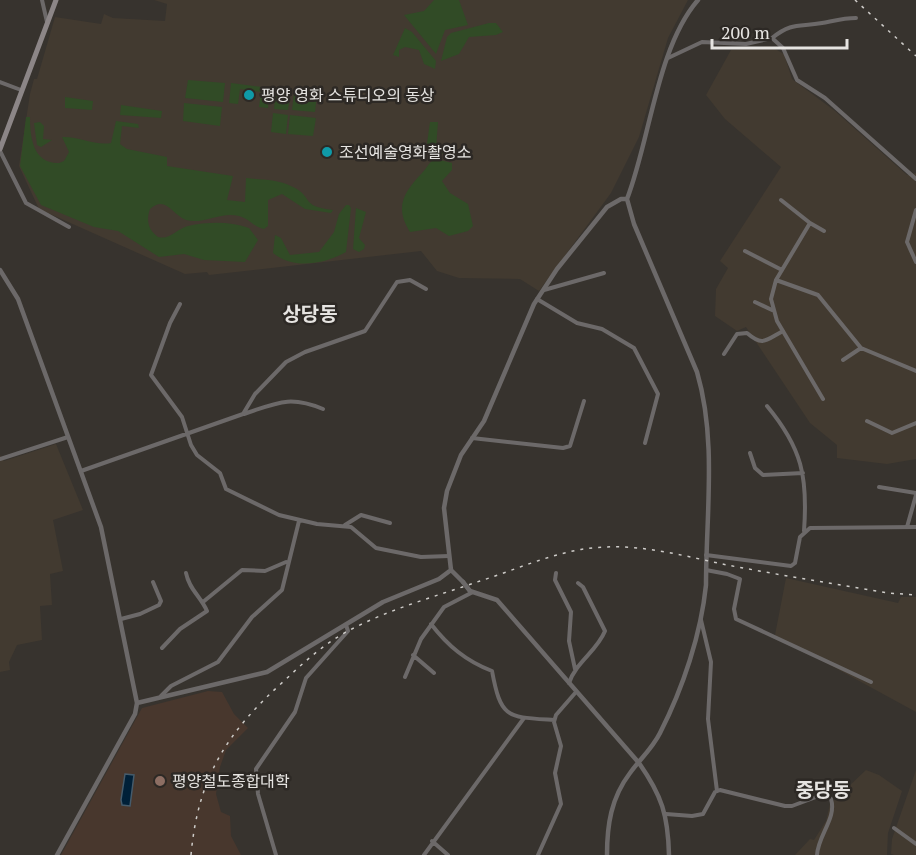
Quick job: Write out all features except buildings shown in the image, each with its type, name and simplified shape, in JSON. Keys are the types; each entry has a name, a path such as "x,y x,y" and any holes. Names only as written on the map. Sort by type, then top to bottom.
{"main road":[{"path":"0,150 56,0"}],"street":[{"path":"42,0 47,22"},
{"path":"607,855 607,828 613,803 624,781 653,747 672,708 700,620 706,570 708,428 703,394 697,372 634,224 627,199 668,58 681,23 698,0"},
{"path":"668,58 702,42 746,44 772,38 787,27 798,24 813,25 856,18"},
{"path":"772,38 783,48 797,80 825,98 916,179"},
{"path":"0,82 21,90"},
{"path":"0,150 26,203 69,227"},
{"path":"627,199 621,199 607,207 537,299 517,339 484,421 461,455 447,491 445,524 451,570 470,592 497,600 639,763 656,788 666,814 669,855"},
{"path":"781,200 824,231"},
{"path":"916,210 907,242 916,262"},
{"path":"810,223 776,280 771,299 773,311 783,331 823,399"},
{"path":"745,252 782,270"},
{"path":"0,270 18,299 101,527 137,703 135,714 57,855"},
{"path":"543,291 604,273"},
{"path":"243,414 255,394 286,362 305,352 365,331 397,282 410,280 426,289"},
{"path":"776,280 818,295 861,348 916,371"},
{"path":"537,299 577,323 602,329 633,348 658,394 645,443"},
{"path":"755,302 773,311"},
{"path":"180,304 170,322 151,375 182,417 197,454 220,473 226,489 269,512 299,521 351,527 376,548 421,557 449,556"},
{"path":"724,354 737,334 747,333 756,341 763,342 783,331"},
{"path":"843,360 861,348"},
{"path":"81,471 243,414 296,400 307,401 323,409"},
{"path":"471,438 570,446 584,401"},
{"path":"767,406 789,435 801,459 804,532"},
{"path":"867,421 892,433 916,423"},
{"path":"0,459 68,437"},
{"path":"750,453 755,468 763,475 803,473"},
{"path":"879,487 916,494 908,527"},
{"path":"344,525 361,515 390,523"},
{"path":"161,696 171,686 222,657 252,617 282,590 287,577 287,562 299,521"},
{"path":"706,555 794,566 797,543 804,532 810,528 824,526 916,527"},
{"path":"203,602 242,570 265,571 287,562"},
{"path":"137,703 267,672 383,602 439,579 451,570"},
{"path":"706,570 740,579 734,609 736,620 870,682"},
{"path":"162,648 180,629 205,615 207,611 194,592 186,573"},
{"path":"556,573 555,580 571,612 569,641 575,670"},
{"path":"121,619 140,614 159,605 161,601 153,582"},
{"path":"569,683 575,670 594,649 606,631 583,587 578,584"},
{"path":"405,676 413,656 444,606 470,592"},
{"path":"666,814 692,816 703,814 717,791 708,718 711,662 700,620"},
{"path":"431,624 452,648 466,659 492,671 498,702 509,712 524,718 555,720"},
{"path":"276,855 258,795 256,769 295,712 306,678 347,634 346,626"},
{"path":"413,656 434,673"},
{"path":"538,855 561,804 555,773 561,746 555,720 568,698 576,692"},
{"path":"424,855 524,718"},
{"path":"717,791 724,790 785,806 797,804 818,794 827,796 831,799 832,810 819,839 818,855"},
{"path":"894,828 916,844"},
{"path":"432,841 448,855"}],"shaded area":[{"name":"조선예술영화촬영소","path":"154,0 688,0 668,38 639,137 611,193 539,291 520,279 459,278 437,271 421,251 209,275 207,272 185,274 39,209 19,166 30,94 34,79 37,79 55,17 101,24 104,14 113,18 165,21 167,4"},
{"path":"770,46 784,54 792,79 835,111 907,175 916,173 916,459 887,464 837,458 837,445 810,423 746,327 737,331 715,316 716,289 728,268 720,261 781,167 725,119 706,95 731,50"},
{"path":"56,444 83,510 53,520 63,571 50,574 52,605 40,606 42,640 17,645 9,662 10,670 0,672 0,455 4,461"},
{"path":"786,578 898,603 901,597 916,597 916,712 775,635"},
{"name":"평양철도종합대학","path":"208,691 222,692 234,714 248,728 226,750 220,767 216,794 221,812 230,816 231,836 241,855 61,855 142,708"},
{"path":"866,770 879,775 902,791 888,833 887,855 795,855 810,839 814,840 826,821 830,804"},
{"path":"916,770 916,855 894,855 891,854 892,839"}],"green space":[{"path":"434,0 459,0 468,25 445,30 436,54 404,15 424,11"},
{"path":"496,23 503,32 496,35 469,37 459,54 441,61 447,37 451,33"},
{"path":"405,28 412,32 436,61 435,69 424,64 419,50 405,47 399,50 399,57 393,55"},
{"path":"188,80 225,83 223,102 185,98"},
{"path":"231,83 270,88 268,108 259,107 261,92 240,89 238,104 229,103"},
{"path":"276,89 291,90 288,110 274,109"},
{"path":"294,93 317,95 315,112 292,110"},
{"path":"65,97 93,101 92,110 65,108"},
{"path":"184,103 222,107 220,126 183,121"},
{"path":"121,105 162,111 161,118 120,115"},
{"path":"273,113 288,115 286,134 271,132"},
{"path":"290,115 316,118 313,136 288,134"},
{"path":"26,117 30,117 32,141 38,154 50,162 64,161 69,152 62,137 111,143 116,121 138,124 139,128 122,126 120,144 127,149 167,157 167,166 233,176 227,200 245,202 246,178 287,184 303,194 311,204 333,210 331,213 305,209 282,194 268,200 268,226 264,229 242,217 232,215 199,221 186,220 165,205 156,205 150,209 148,221 150,228 158,237 170,236 188,226 218,223 249,228 258,240 245,262 204,260 184,254 159,257 118,231 94,227 41,205 20,166"},
{"path":"40,122 44,126 43,139 52,140 41,147 37,145 34,123"},
{"path":"430,122 438,122 436,148 454,151 453,155 426,151"},
{"path":"436,159 452,163 452,170 442,181 450,193 468,204 473,226 468,231 449,236 436,228 410,232 405,223 402,207 406,193 430,163"},
{"path":"346,205 351,208 346,252 329,260 309,263 290,262 273,253 275,235 281,238 290,255 319,252 334,232 339,214"},
{"path":"356,208 366,212 359,238 365,245 364,249 359,252 353,249"}],"water":[{"path":"125,774 134,775 130,806 122,805 121,800"}],"railway":[{"path":"855,0 916,56"},
{"path":"191,855 200,802 208,779 231,738 246,719 299,667 331,642 364,623 413,603 542,559 574,551 606,547 651,550 888,593 916,595"}],"place":[{"name":"평양 영화 스튜디오의 동상","path":"249,95"},
{"name":"조선예술영화촬영소","path":"327,152"},
{"name":"평양철도종합대학","path":"160,781"}],"district":[{"name":"상당동","path":"310,314"},
{"name":"중당동","path":"823,790"}]}
